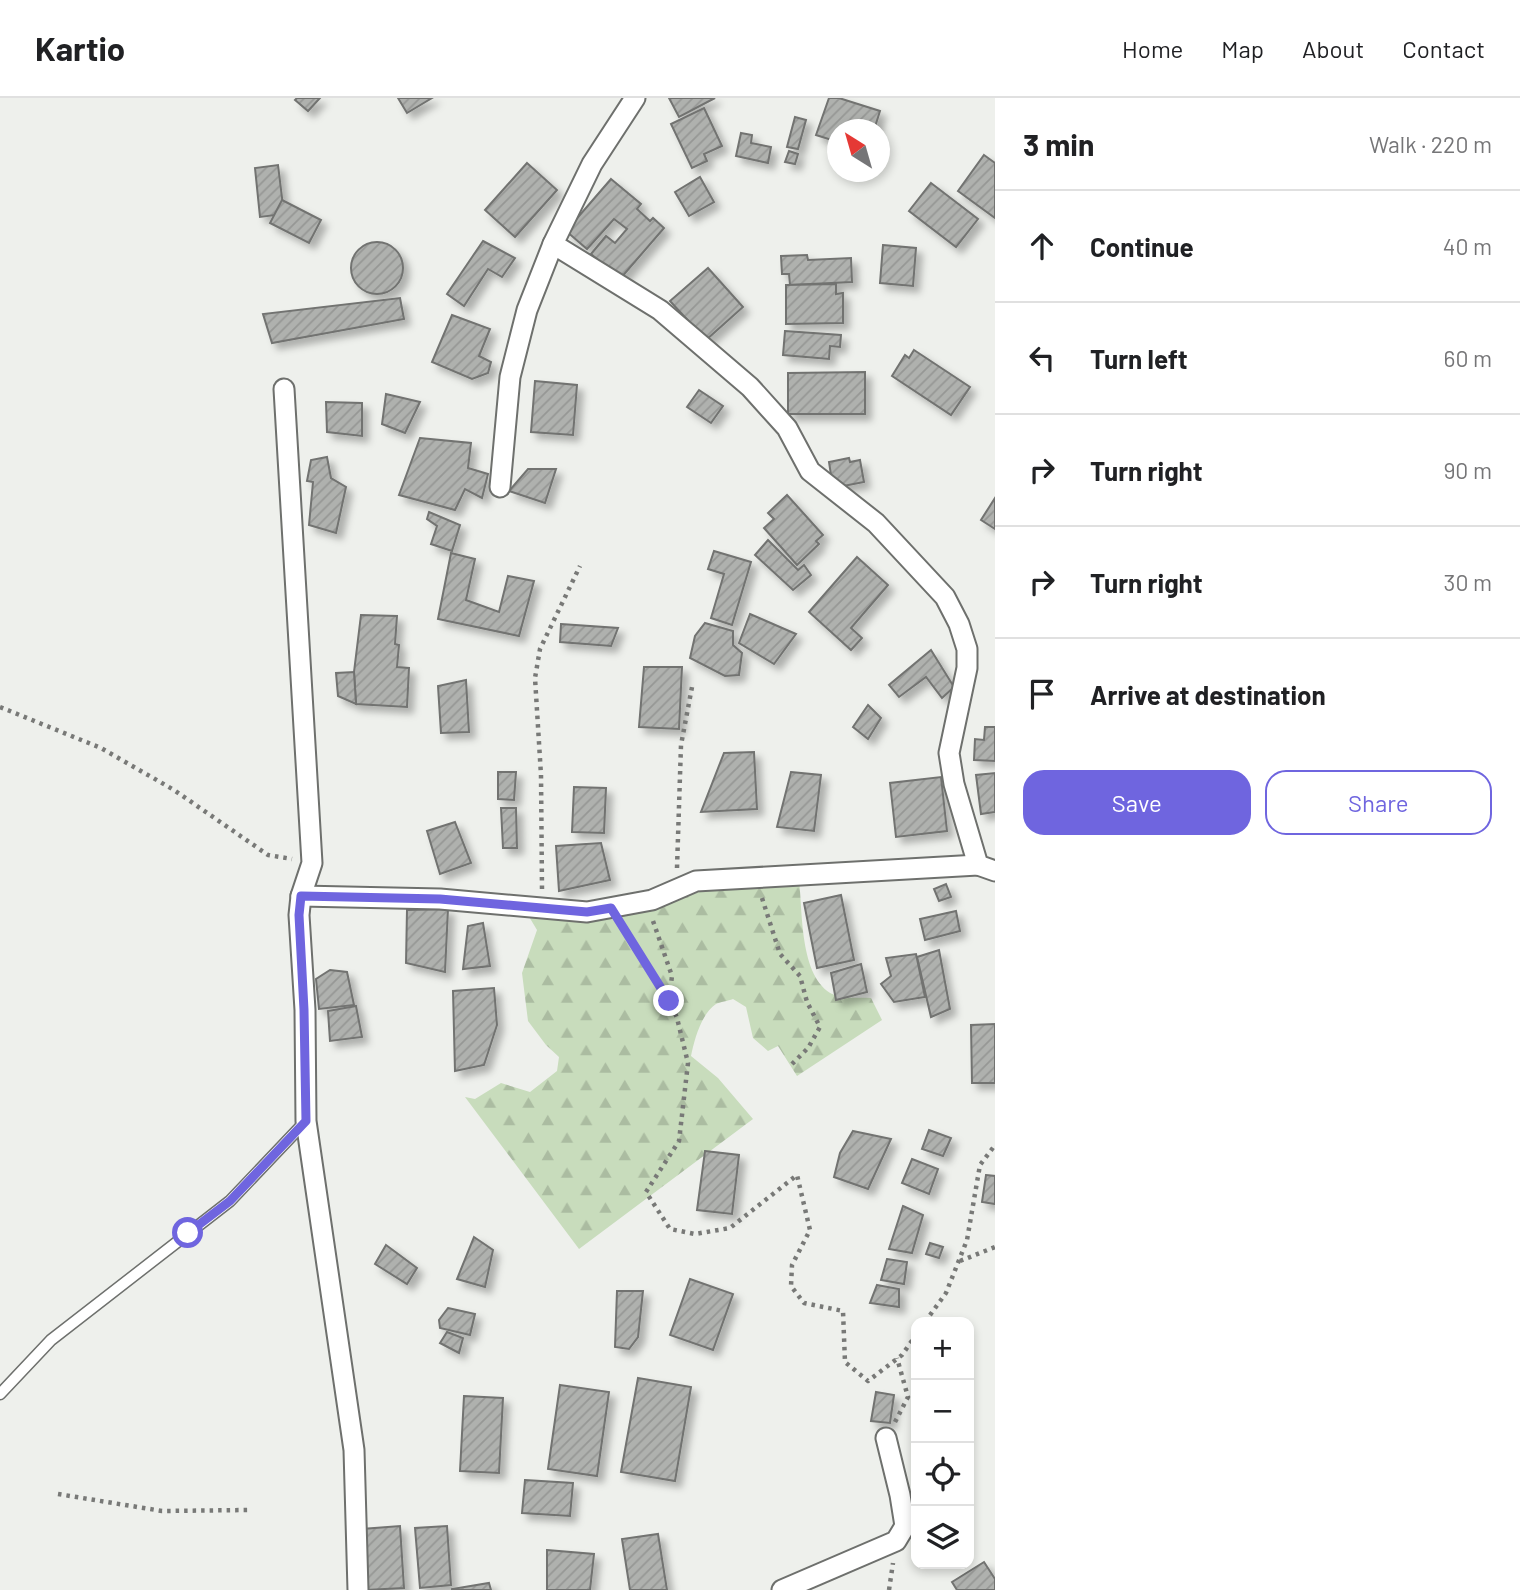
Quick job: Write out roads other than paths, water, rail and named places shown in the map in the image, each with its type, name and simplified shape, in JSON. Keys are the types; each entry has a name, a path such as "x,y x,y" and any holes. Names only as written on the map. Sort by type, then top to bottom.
{"street":[{"path":"500,487 510,377 527,310 553,244 592,164 635,98"},
{"path":"301,896 440,899 587,912 646,901 696,881 986,868 954,784 949,753 967,668 967,649 959,624 945,597 876,523 810,471 787,428 750,387 660,310 553,244"},
{"path":"284,389 312,863 301,896 299,915 306,1121 354,1450 358,1590"},
{"path":"782,1590 895,1541 905,1526 886,1438"}],"lane":[{"path":"0,1394 51,1340 230,1201 306,1121"}]}
